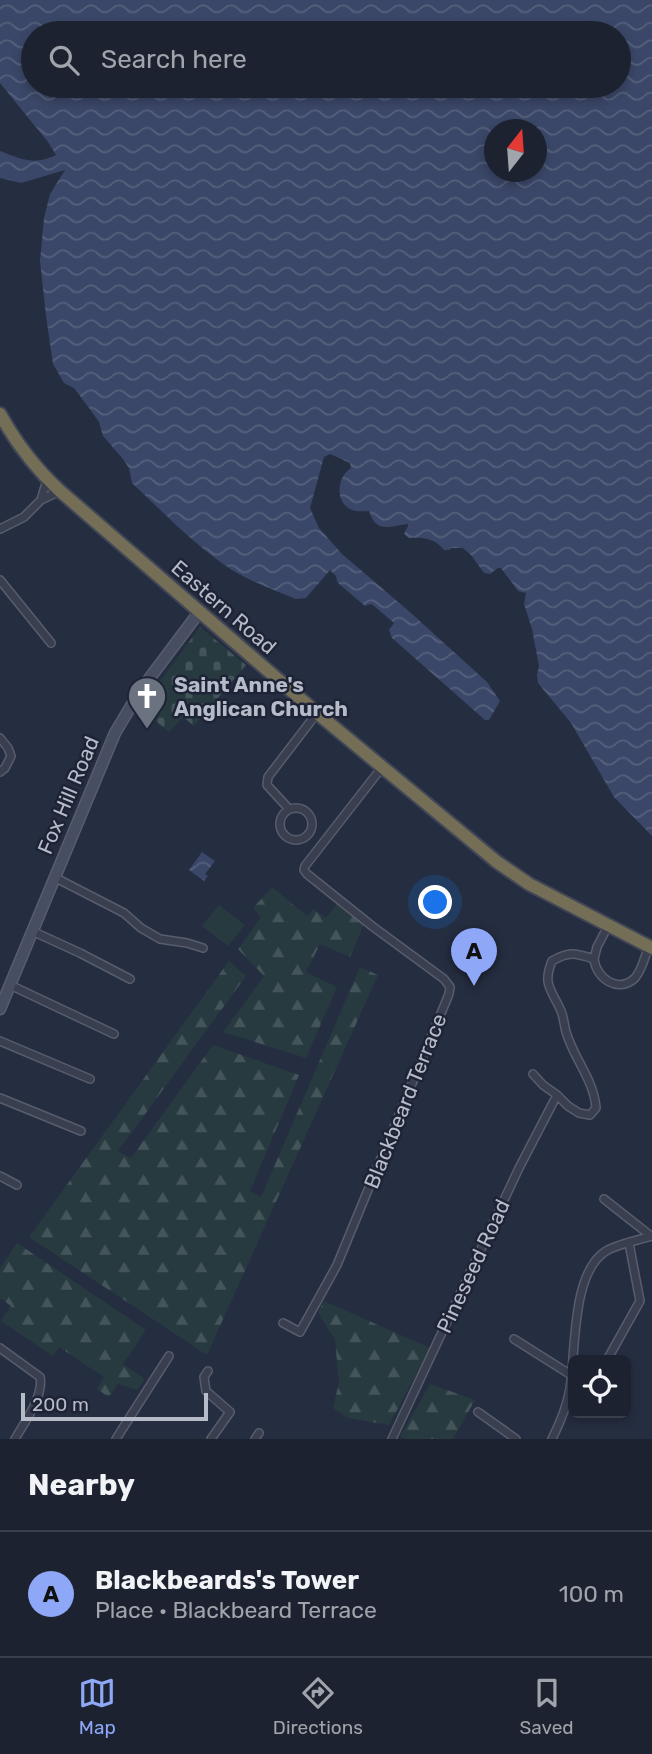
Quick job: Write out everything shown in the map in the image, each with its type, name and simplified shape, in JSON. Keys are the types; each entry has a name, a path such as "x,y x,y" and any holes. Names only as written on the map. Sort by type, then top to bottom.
{"highway":[{"name":"Eastern Road","path":"0,414 19,446 47,480 317,713 498,862 528,884 651,947"}],"main road":[{"name":"Fox Hill Road","path":"0,1009 119,726 140,691 200,611"}],"street":[{"path":"41,500 47,480"},
{"path":"0,529 24,516 41,500 60,491"},
{"path":"0,580 51,643"},
{"path":"289,809 266,782 317,713"},
{"path":"0,738 11,756 0,772"},
{"name":"Blackbeard Terrace","path":"283,1323 300,1332 337,1265 449,994 450,987 444,979 372,926 304,870 383,766"},
{"path":"300,808 309,814 312,824 309,834 300,840 289,839 282,831 280,821 285,812 300,808"},
{"path":"309,834 323,843"},
{"path":"54,877 124,913 141,928 160,939 203,948"},
{"path":"608,926 594,959 595,967 606,981 613,984 626,983 634,978 651,947"},
{"path":"32,931 130,979"},
{"path":"533,1074 579,1113 590,1115 596,1108 595,1095 566,1033 565,1021 548,988 546,974 552,961 562,956 574,953 594,959"},
{"path":"10,985 114,1034"},
{"path":"0,1041 90,1079"},
{"name":"Pineseed Road","path":"392,1439 519,1168 557,1095"},
{"path":"0,1098 81,1131"},
{"path":"0,1176 17,1185"},
{"path":"604,1199 651,1236"},
{"path":"573,1355 581,1291 590,1268 605,1252 651,1236"},
{"path":"610,1355 640,1301 629,1243"},
{"path":"514,1339 568,1373"},
{"path":"0,1348 40,1377 41,1385 32,1408 15,1439"},
{"path":"116,1439 169,1356"},
{"path":"208,1371 204,1377 206,1391 230,1412 211,1439"},
{"path":"551,1439 568,1400"},
{"path":"478,1412 516,1439"}],"green space":[{"path":"200,627 246,665 194,726 183,717 169,732 140,708"},
{"path":"272,887 307,916 313,909 326,918 337,904 364,924 350,957 320,944 306,972 337,987 306,1058 223,1032 264,976 238,949 261,917 253,908"},
{"path":"219,905 245,925 228,946 202,926"},
{"path":"229,961 246,976 118,1151 131,1158 213,1045 299,1075 250,1191 261,1197 360,967 378,975 207,1355 29,1237"},
{"path":"17,1243 146,1330 123,1364 145,1379 137,1390 118,1384 109,1397 97,1389 104,1377 59,1347 53,1356 1,1321 11,1306 0,1298 0,1268"},
{"path":"324,1301 430,1348 389,1425 348,1418 333,1408 339,1382 335,1340 318,1312"},
{"path":"430,1384 475,1400 453,1439 400,1437"}],"water":[{"path":"0,0 652,0 652,836 614,797 571,723 538,683 539,666 524,604 526,593 518,591 501,568 490,574 484,573 463,548 444,550 428,539 409,538 404,534 408,524 380,526 369,511 354,511 346,506 340,496 340,483 351,468 350,463 330,454 324,457 310,508 319,528 342,554 487,682 500,701 489,720 485,720 392,638 389,630 394,623 373,605 365,606 339,584 330,570 306,598 296,599 263,586 232,570 205,550 132,483 129,468 103,436 99,422 74,388 64,383 53,364 40,261 44,218 50,194 65,170 21,183 0,178 0,151 34,161 56,155 0,83"},
{"path":"202,852 215,861 205,874 208,876 204,881 189,870"}],"place":[{"name":"Saint Anne's Anglican Church","path":"147,730"},
{"name":"Blackbeards's Tower","path":"474,986"}]}
